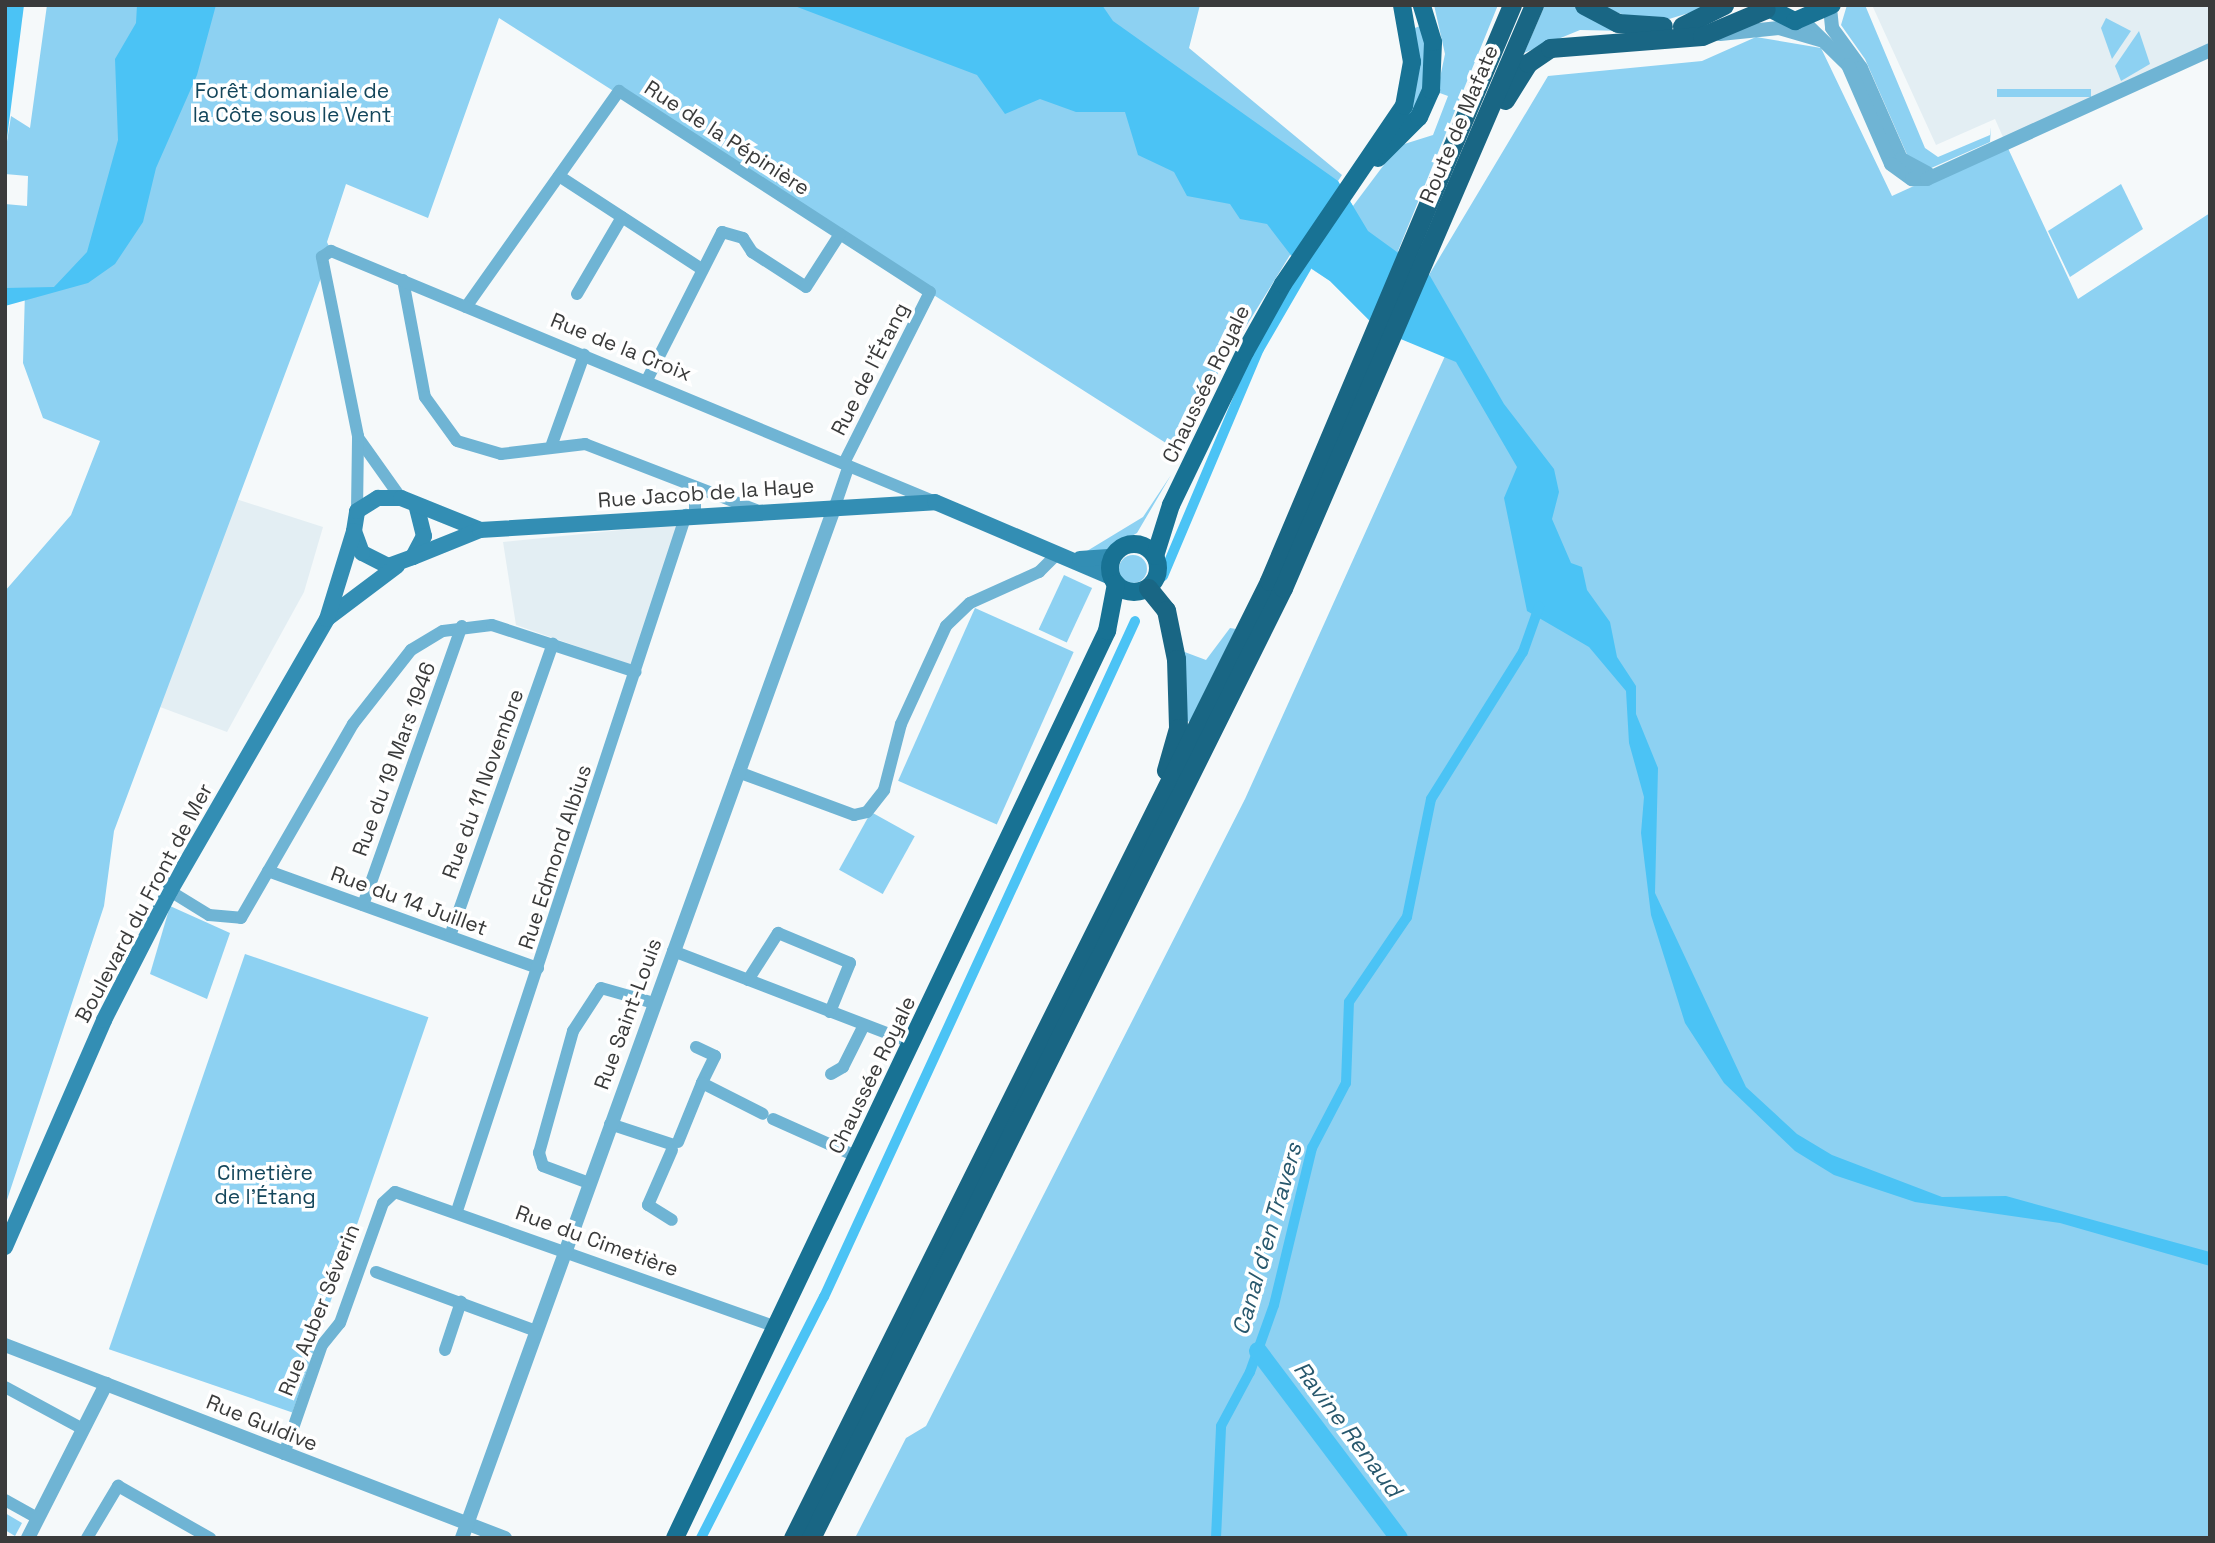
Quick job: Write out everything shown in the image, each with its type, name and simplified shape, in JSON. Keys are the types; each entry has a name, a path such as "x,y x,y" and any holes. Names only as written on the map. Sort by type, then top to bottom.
{"highway":[{"name":"Route de Mafate","path":"1376,353 1422,221 1512,5"},
{"name":"Route de Mafate","path":"1376,353 1426,261 1534,5"},
{"path":"1584,5 1618,23 1682,26 1720,20 1742,5"},
{"path":"1682,26 1724,5"},
{"path":"1455,190 1517,78 1536,56 1576,42 1702,36 1765,7"},
{"path":"793,1538 1269,581 1376,353"},
{"path":"811,1538 1244,670 1376,353"},
{"path":"1141,839 1175,742 1179,705 1171,626 1143,590"}],"main road":[{"path":"1365,171 1409,93 1412,62 1402,5"},
{"path":"1365,171 1425,106 1433,51 1422,5"},
{"path":"1765,7 1803,21 1831,7"},
{"name":"Chaussée Royale","path":"1156,556 1171,505 1283,284 1365,171"},
{"path":"378,498 401,498 417,508 424,536 413,557 397,566 371,561 354,531 357,511 378,498"},
{"name":"Rue Jacob de la Haye","path":"413,557 480,530 756,510 935,502"},
{"name":"Rue de la Croix","path":"935,502 1065,556 1113,581"},
{"name":"Chaussée Royale","path":"1136,544 1171,505"},
{"name":"Rue Jacob de la Haye","path":"417,508 480,530"},
{"name":"Boulevard du Front de Mer","path":"5,1247 104,1020 170,891 327,619 354,531"},
{"path":"1136,544 1156,556 1157,577 1143,590 1113,581 1112,557 1136,544"},
{"name":"Rue de la Croix","path":"1065,556 1112,557"},
{"name":"Boulevard du Front de Mer","path":"327,619 397,566"},
{"name":"Chaussée Royale","path":"1107,631 1113,581"},
{"name":"Chaussée Royale","path":"675,1538 1107,631 1143,590"}],"street":[{"path":"1831,7 1832,28 1861,68 1901,159 1923,173 1942,172"},
{"path":"1803,21 1836,51 1854,74 1899,173 1927,179 2210,50"},
{"path":"1702,36 1779,28 1812,35 1836,51"},
{"name":"Rue de la Pépinière","path":"466,307 619,91 930,292"},
{"path":"559,176 700,268"},
{"path":"577,294 622,217"},
{"path":"647,380 700,268 722,232 743,237 752,252 806,287 840,234"},
{"name":"Rue de la Croix","path":"357,511 358,436 322,257 331,251 647,380 935,502"},
{"path":"403,280 414,351 437,421 475,451 501,454 552,444 584,444 695,489 756,510"},
{"name":"Rue de l'Étang","path":"835,506 846,466 930,292"},
{"path":"552,444 584,355"},
{"name":"Rue de la Croix","path":"358,436 401,498"},
{"name":"Rue Edmond Albius","path":"457,1211 636,672 691,515 695,489"},
{"name":"Rue Saint-Louis","path":"464,1531 835,506"},
{"path":"738,772 854,815 867,812 884,790 901,724 946,626 970,603 1039,572 1065,556"},
{"path":"170,891 209,915 241,918 387,678 411,650 462,625 492,625 636,672"},
{"name":"Rue du 19 Mars 1946","path":"363,905 462,625"},
{"name":"Rue du 11 Novembre","path":"450,936 553,644"},
{"name":"Rue du 14 Juillet","path":"268,871 538,968"},
{"path":"748,980 778,933 850,963 830,1012"},
{"path":"673,951 913,1043"},
{"path":"589,1183 543,1166 538,1153 573,1031 601,988 654,1003"},
{"path":"831,1074 843,1067 864,1025"},
{"path":"673,1220 648,1205 715,1056 696,1047"},
{"path":"702,1083 768,1117 858,1157"},
{"path":"610,1124 673,1145"},
{"name":"Rue du Cimetière","path":"403,1193 776,1327"},
{"name":"Rue Auber Séverin","path":"284,1454 383,1203 403,1193"},
{"name":"Rue Auber Séverin","path":"376,1272 536,1331"},
{"path":"445,1350 461,1302"},
{"name":"Rue Guldive","path":"5,1345 284,1454 464,1531 505,1538"},
{"path":"30,1537 106,1384"},
{"path":"5,1387 83,1429"},
{"path":"87,1538 118,1486 210,1538"},
{"path":"5,1500 38,1518"}],"shaded area":[{"path":"5,5 24,5 5,154"},
{"path":"137,5 216,5 197,75 156,168 143,222 115,264 88,283 5,306 5,288 54,287 87,252 118,140 115,59 136,23"},
{"path":"792,5 1102,5 1113,21 1338,181 1368,231 1430,276 1504,404 1554,469 1559,492 1552,519 1571,563 1582,567 1587,590 1610,622 1617,657 1636,686 1636,714 1658,768 1655,893 1746,1087 1797,1134 1832,1155 1942,1197 2006,1196 2210,1252 2210,1266 2060,1223 1915,1202 1834,1175 1795,1151 1724,1083 1685,1023 1651,915 1641,833 1644,797 1629,743 1626,691 1589,647 1527,611 1504,498 1517,467 1456,362 1379,330 1330,281 1290,254 1267,224 1240,219 1230,204 1187,196 1174,172 1138,155 1125,112 1076,112 1040,99 1005,114 977,75"},
{"path":"1872,5 2210,5 2210,43 2006,144 1995,119 1936,145"},
{"path":"236,499 323,527 304,592 227,732 160,707"},
{"path":"681,524 633,666 516,625 503,542"}],"green space":[{"name":"Forêt domaniale de la Côte sous le Vent","path":"47,5 1200,5 1189,48 1342,175 1338,181 1353,206 1398,146 1433,135 1448,96 1437,92 1445,54 1434,5 1498,5 1398,251 1429,275 1548,76 1702,61 1756,37 1821,48 1892,196 2006,144 2078,299 2210,213 2210,1538 855,1538 906,1438 926,1426 1245,799 1445,356 1379,330 1330,281 1290,255 1221,367 1180,452 499,18 428,218 346,184 327,242 331,251 114,831 104,906 5,1206 5,591 71,515 100,441 43,418 23,363 25,291 5,288 5,204 27,206 28,176 5,174 5,154 11,116 30,128"},
{"path":"1545,5 1579,5 1627,31 1580,30 1524,53"},
{"path":"1597,5 1715,5 1669,19 1635,19"},
{"path":"1847,5 1865,5 1925,148 1938,157 1990,135 1991,127 1990,142 1929,169 1912,166 1865,59 1841,25"},
{"path":"2106,18 2131,31 2112,59 2101,28"},
{"path":"1423,25 1429,84 1401,129 1412,29"},
{"path":"2139,31 2150,64 2121,81 2115,66"},
{"path":"1997,89 2091,89 2091,97 1997,97"},
{"path":"2121,184 2143,229 2070,277 2048,231"},
{"path":"1171,475 1137,533 1099,554 1082,554 1143,517"},
{"path":"1133,555 1143,559 1147,569 1143,579 1133,583 1123,579 1119,569 1123,559"},
{"path":"1064,575 1092,588 1067,642 1039,629"},
{"path":"975,608 1074,652 997,825 898,781"},
{"path":"1230,628 1236,629 1190,722 1185,720 1182,651 1206,660"},
{"path":"871,812 915,836 883,894 839,870"},
{"path":"170,906 230,933 207,999 150,974"},
{"name":"Cimetière de l'Étang","path":"245,954 428,1017 292,1412 109,1349"},
{"path":"5,1513 22,1523 15,1536 5,1530"}],"waterway":[{"path":"1163,576 1259,349 1306,268"},
{"name":"Canal d'en Travers","path":"1216,1538 1221,1426 1250,1372 1274,1305 1312,1148 1346,1083 1349,1002 1407,917 1431,799 1523,652 1539,607"},
{"path":"701,1538 824,1297 1135,621"},
{"name":"Ravine Renaud","path":"1258,1351 1399,1538"}]}
